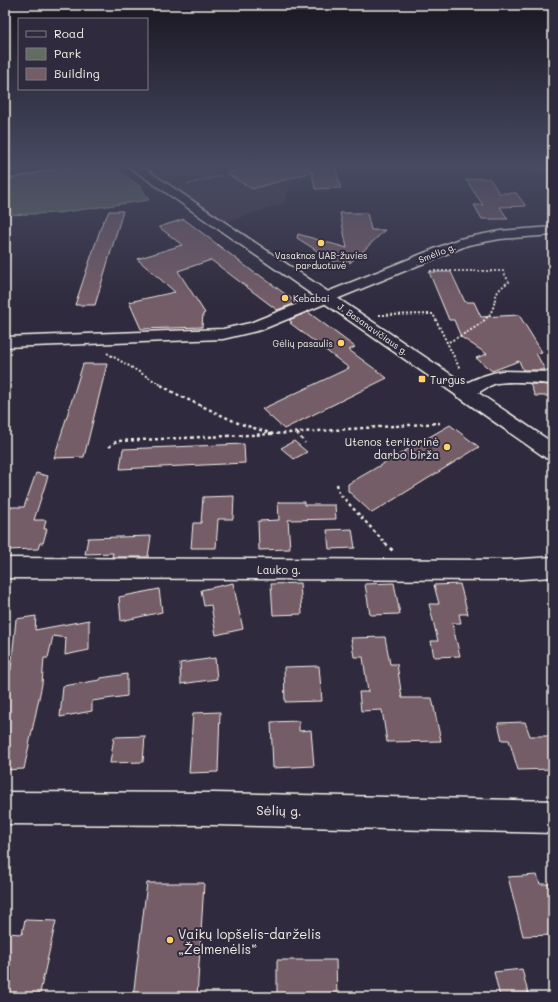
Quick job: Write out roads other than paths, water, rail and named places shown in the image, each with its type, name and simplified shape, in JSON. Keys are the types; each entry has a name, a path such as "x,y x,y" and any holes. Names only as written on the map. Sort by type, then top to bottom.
{"street":[{"name":"J. Basanavičiaus g.","path":"202,213 348,312 472,389 553,453"},
{"name":"Smėlio g.","path":"5,342 223,334 255,327 464,242 500,235 553,231"},
{"path":"472,389 490,379 502,377 553,378"},
{"name":"Lauko g.","path":"5,568 508,570 553,567"},
{"name":"Sėlių g.","path":"5,808 214,809 553,817"}],"place":[{"name":"Vasaknos UAB-žuvies parduotuvė","path":"321,243"},
{"name":"Kebabai","path":"285,298"},
{"name":"Gėlių pasaulis","path":"341,343"},
{"name":"Turgus","path":"422,379"},
{"name":"Utenos teritorinė darbo birža","path":"447,447"},
{"name":"Vaikų lopšelis-darželis „Želmenėlis“","path":"170,940"}]}
